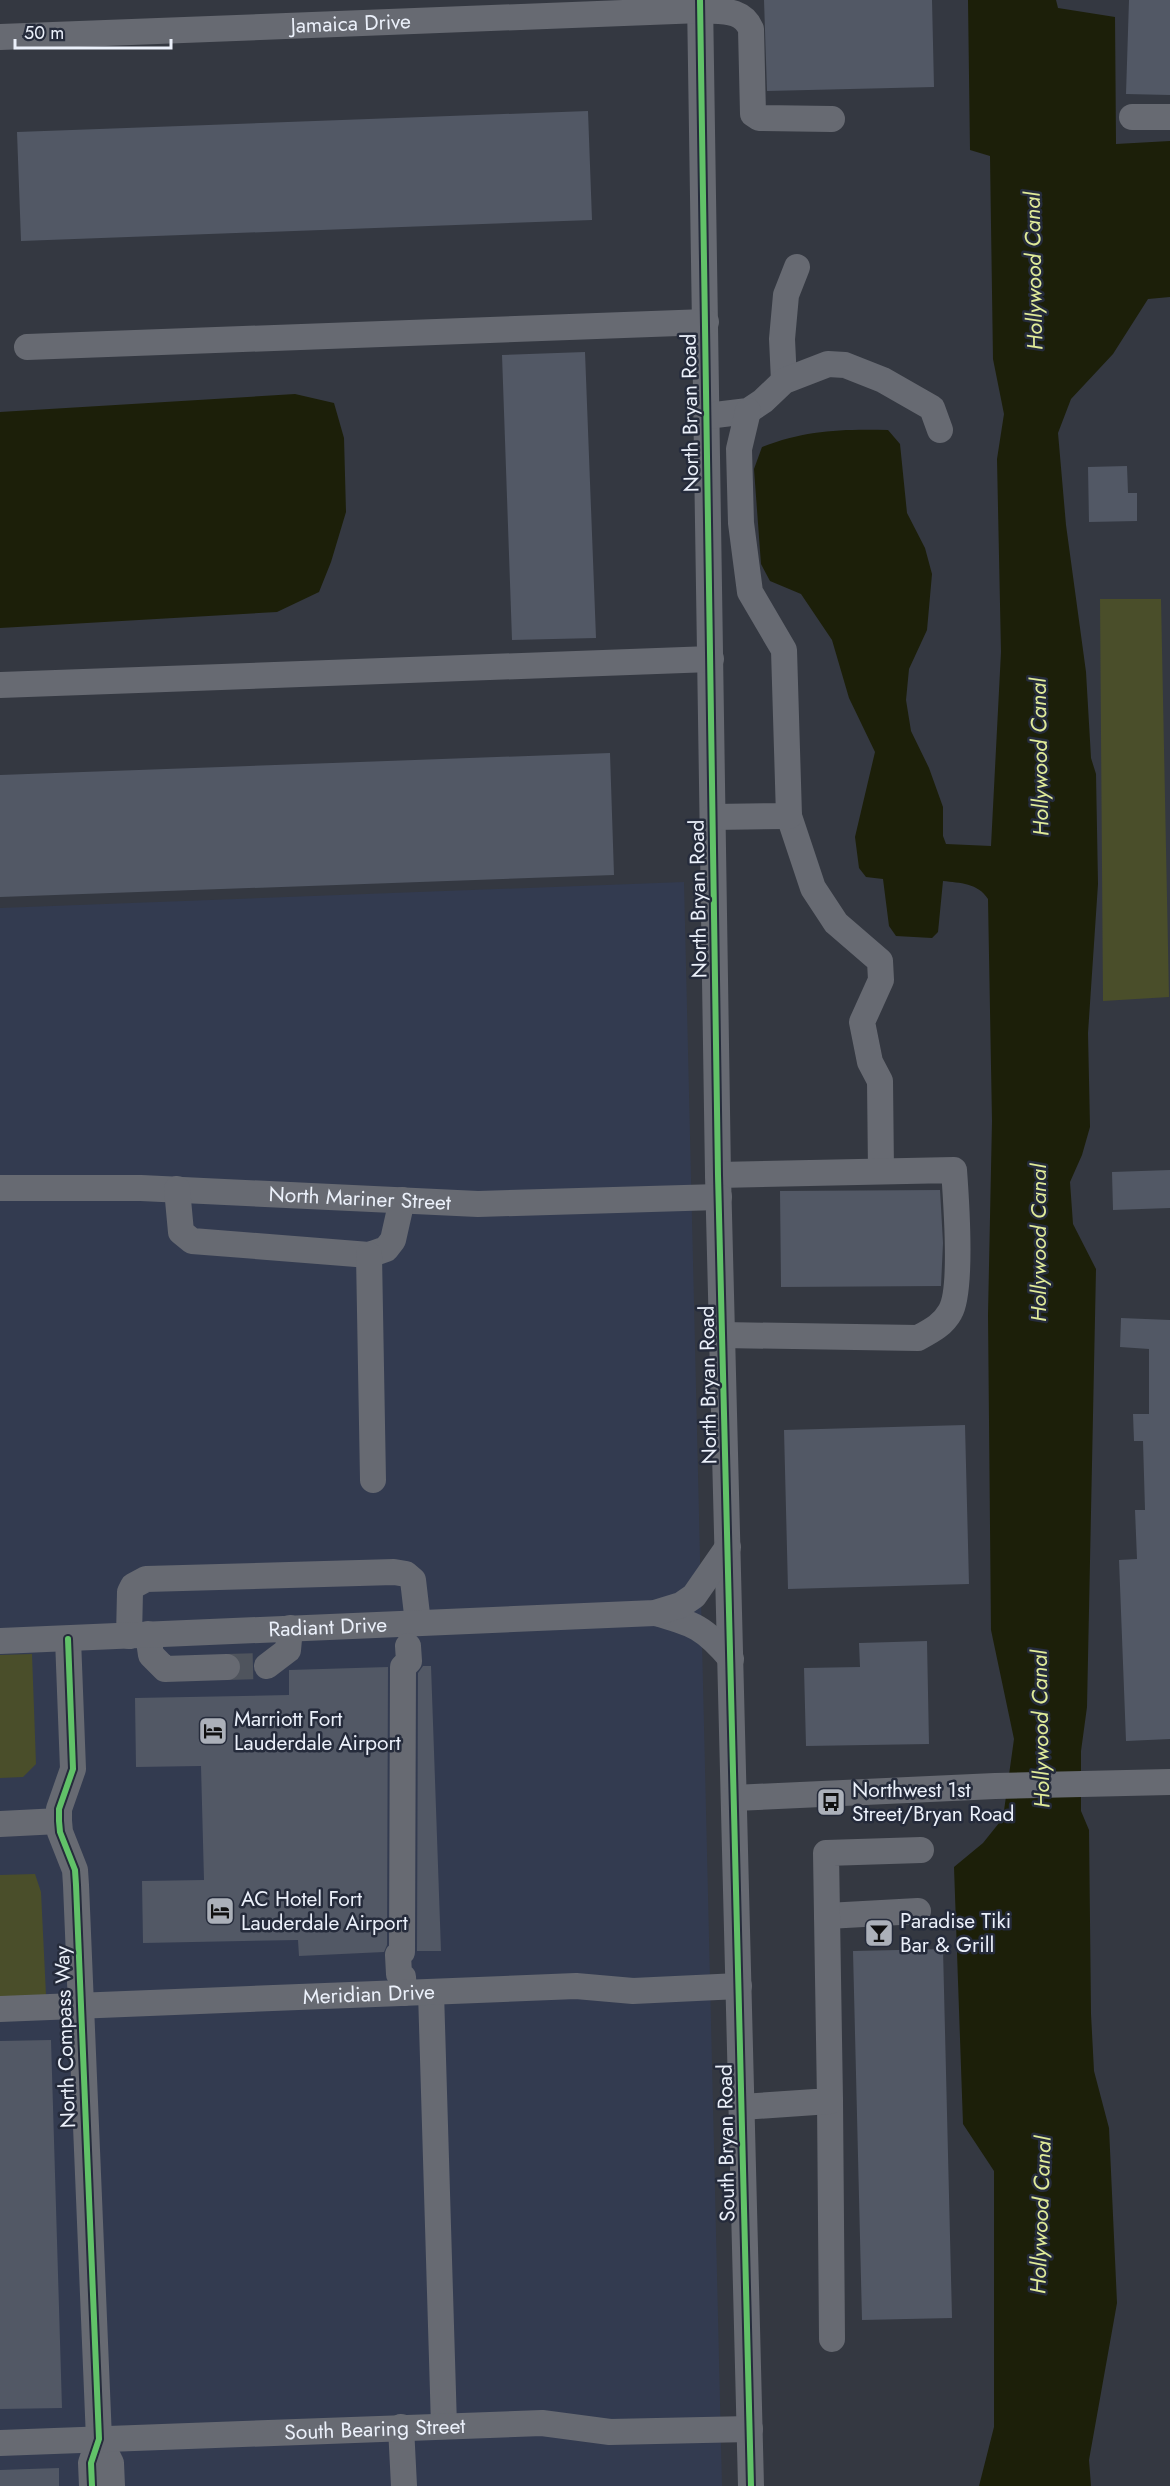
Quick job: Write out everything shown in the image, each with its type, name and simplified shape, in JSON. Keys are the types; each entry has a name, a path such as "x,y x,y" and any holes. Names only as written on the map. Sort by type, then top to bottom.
{"street":[{"name":"Jamaica Drive","path":"0,37 700,5 740,14 747,19 751,29 753,114 765,118 832,119"},
{"name":"North Bryan Road","path":"700,5 718,1186 734,1798"},
{"path":"1132,117 1170,117"},
{"path":"783,381 782,339 786,295 797,267"},
{"path":"27,347 705,322"},
{"path":"707,416 748,411 763,401 783,381 828,364 845,365 883,380 932,408 940,430"},
{"path":"748,411 739,449 741,523 750,592 783,650 789,816 813,888 836,923 880,961 880,980 862,1022 870,1062 880,1081 881,1171"},
{"path":"0,685 711,659"},
{"path":"713,817 789,816"},
{"name":"North Mariner Street","path":"0,1188 52,1186 177,1189 478,1204 881,1171 954,1170 957,1272 952,1311 939,1326 918,1338 723,1335"},
{"path":"177,1189 181,1232 192,1241 369,1255 386,1249 393,1240 402,1200"},
{"path":"369,1255 373,1480"},
{"name":"Radiant Drive","path":"0,1641 290,1628 407,1640 655,1613 681,1605 694,1596 728,1547"},
{"path":"227,1667 165,1669 138,1635 130,1592 133,1586 146,1579 394,1572 406,1574 413,1580 407,1640 402,1952 408,1956 404,1985"},
{"name":"Radiant Drive","path":"655,1613 703,1630 731,1659"},
{"path":"267,1666 288,1650 290,1628"},
{"name":"North Compass Way","path":"68,1639 73,1769 59,1809 59,1821 60,1832 75,1870 99,2439"},
{"path":"734,1798 995,1786 1170,1782"},
{"name":"South Bryan Road","path":"734,1798 751,2486"},
{"path":"0,1824 59,1821"},
{"path":"832,2339 826,1853 921,1850"},
{"path":"827,1916 918,1911"},
{"name":"Meridian Drive","path":"0,2009 80,2007 404,1985 431,1992 576,1986 633,1991 739,1986"},
{"path":"431,1992 444,2426"},
{"path":"742,2107 830,2102"},
{"name":"South Bearing Street","path":"0,2443 542,2423 610,2432 750,2429"},
{"path":"401,2427 404,2486"},
{"path":"92,2486 91,2463 99,2439"},
{"path":"99,2439 111,2463 112,2486"}],"shaded area":[{"path":"1100,599 1161,599 1169,997 1103,1001"},
{"path":"684,882 722,2486 0,2486 0,908"},
{"path":"32,1654 36,1764 23,1777 0,1778 0,1655"},
{"path":"35,1874 41,1892 46,1995 0,1997 0,1875"}],"water":[{"name":"Hollywood Canal","path":"968,0 1056,0 1058,8 1115,17 1116,144 1170,141 1170,297 1148,299 1113,354 1071,399 1058,433 1066,525 1086,672 1091,758 1096,774 1098,884 1088,1033 1090,1127 1082,1155 1070,1182 1073,1224 1096,1269 1087,1707 1081,1751 1081,1811 1089,1830 1091,2014 1094,2071 1109,2128 1117,2303 1089,2460 1091,2486 979,2486 994,2427 994,2171 963,2124 954,1867 983,1843 1003,1818 1014,1739 991,1630 988,1315 992,1121 988,899 974,887 943,881 938,932 932,938 896,936 889,926 883,879 866,877 859,868 855,837 875,752 849,698 832,640 801,594 770,581 761,564 754,469 762,447 809,434 839,430 888,430 900,444 907,513 925,548 932,574 927,630 909,669 906,700 911,731 929,768 943,807 943,836 946,844 991,846 1001,652 997,459 1004,414 993,359 990,156 970,150"},
{"path":"295,394 334,403 344,438 346,512 319,592 277,612 0,628 0,412"}],"building":[{"path":"764,0 932,0 934,87 767,91"},
{"path":"1129,0 1170,0 1170,95 1126,94"},
{"path":"588,111 592,220 21,241 17,132"},
{"path":"585,352 596,638 512,640 502,355"},
{"path":"1127,466 1128,493 1137,493 1137,521 1089,522 1088,467"},
{"path":"610,753 614,875 0,897 0,775"},
{"path":"1170,1170 1170,1208 1113,1210 1112,1172"},
{"path":"940,1190 943,1243 941,1286 781,1287 780,1191"},
{"path":"1121,1318 1170,1320 1170,1739 1126,1741 1119,1560 1137,1559 1135,1510 1145,1510 1143,1441 1134,1441 1133,1414 1149,1414 1149,1349 1120,1347"},
{"path":"965,1425 969,1584 788,1589 784,1430"},
{"path":"927,1641 929,1744 806,1746 804,1668 860,1667 859,1643"},
{"path":"423,1666 431,1666 441,1951 417,1951 418,1673"},
{"path":"388,1667 387,1945 384,1952 299,1956 298,1940 143,1943 142,1881 204,1880 201,1766 136,1767 135,1698 289,1695 289,1670"},
{"path":"943,1949 952,2318 862,2320 853,1951"},
{"path":"51,2040 62,2408 0,2409 0,2041"},
{"path":"59,2468 59,2486 0,2486 0,2470"}],"tunnel":[{"path":"227,1667 267,1666"}],"cycle path":[{"path":"700,0 718,1175 751,2486"},
{"path":"68,1639 73,1769 59,1809 59,1821 60,1832 75,1870 76,1885 99,2439 91,2463 92,2486"}],"place":[{"name":"Marriott Fort Lauderdale Airport","path":"213,1731"},
{"name":"Northwest 1st Street/Bryan Road","path":"831,1802"},
{"name":"AC Hotel Fort Lauderdale Airport","path":"220,1911"},
{"name":"Paradise Tiki Bar & Grill","path":"879,1933"}]}
